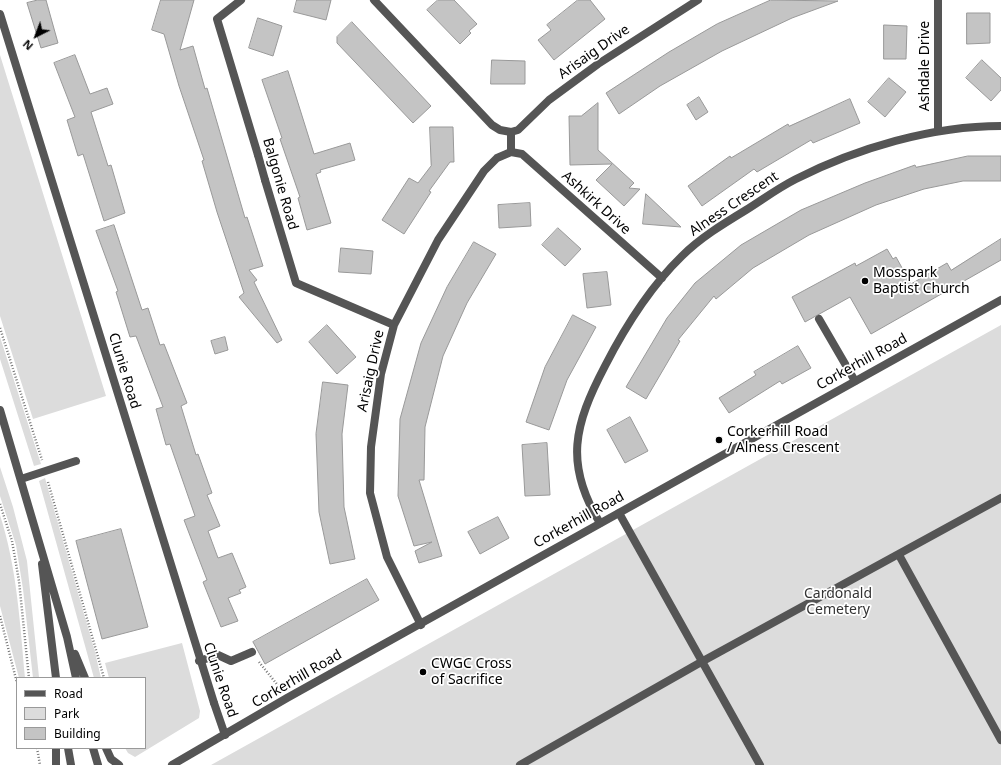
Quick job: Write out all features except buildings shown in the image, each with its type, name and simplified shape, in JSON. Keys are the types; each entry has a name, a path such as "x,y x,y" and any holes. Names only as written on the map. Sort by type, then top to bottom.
{"street":[{"name":"Balgonie Road","path":"241,0 217,19 296,283 394,325"},
{"path":"374,0 492,125 500,130 511,132 511,152"},
{"name":"Ashdale Drive","path":"938,0 938,131"},
{"name":"Arisaig Drive","path":"511,132 518,130 528,122 549,100 598,64 693,1"},
{"name":"Clunie Road","path":"0,14 199,661 225,736"},
{"name":"Alness Crescent","path":"600,523 587,502 577,471 577,444 588,399 622,333 662,278 682,256 711,232 795,179 857,153 938,131 1001,126"},
{"name":"Arisaig Drive","path":"421,625 387,557 370,493 370,447 381,374 394,325 438,240 484,171 497,158 511,152"},
{"name":"Ashkirk Drive","path":"511,152 522,154 662,278"},
{"name":"Corkerhill Road","path":"172,765 225,736 288,698 1001,300"},
{"path":"819,319 855,381"},
{"path":"0,410 67,637 76,677"},
{"path":"21,479 76,461"},
{"path":"520,765 703,661 1001,498"},
{"path":"619,513 760,765"},
{"path":"39,539 56,677"},
{"path":"899,555 1001,740"},
{"path":"67,637 85,677"},
{"path":"199,661 218,655 232,661 252,652"},
{"path":"56,749 56,765"},
{"path":"68,749 71,765"},
{"path":"93,749 98,765"},
{"path":"106,749 111,759 118,765"}],"path":[{"path":"0,328 45,471 104,677"},
{"path":"0,504 12,541 19,581 29,677"},
{"path":"0,616 16,679"},
{"path":"252,652 288,698"},
{"path":"37,749 40,765"}],"green space":[{"path":"0,55 106,396 33,419 0,316"},
{"name":"Cardonald Cemetery","path":"1001,325 1001,765 211,765"},
{"path":"0,337 41,464 34,466 0,359"},
{"path":"0,467 13,507 27,561 39,677 33,677 23,589 16,545 0,496"},
{"path":"45,478 101,677 94,677 39,481"},
{"path":"0,515 6,535 14,575 25,677 19,677 0,606"},
{"path":"182,643 200,711 199,718 135,757 128,753 126,749 146,749 146,677 109,677 105,663"}],"place":[{"name":"Mosspark Baptist Church","path":"865,281"},
{"name":"Corkerhill Road / Alness Crescent","path":"719,440"},
{"name":"CWGC Cross of Sacrifice","path":"423,672"}]}
